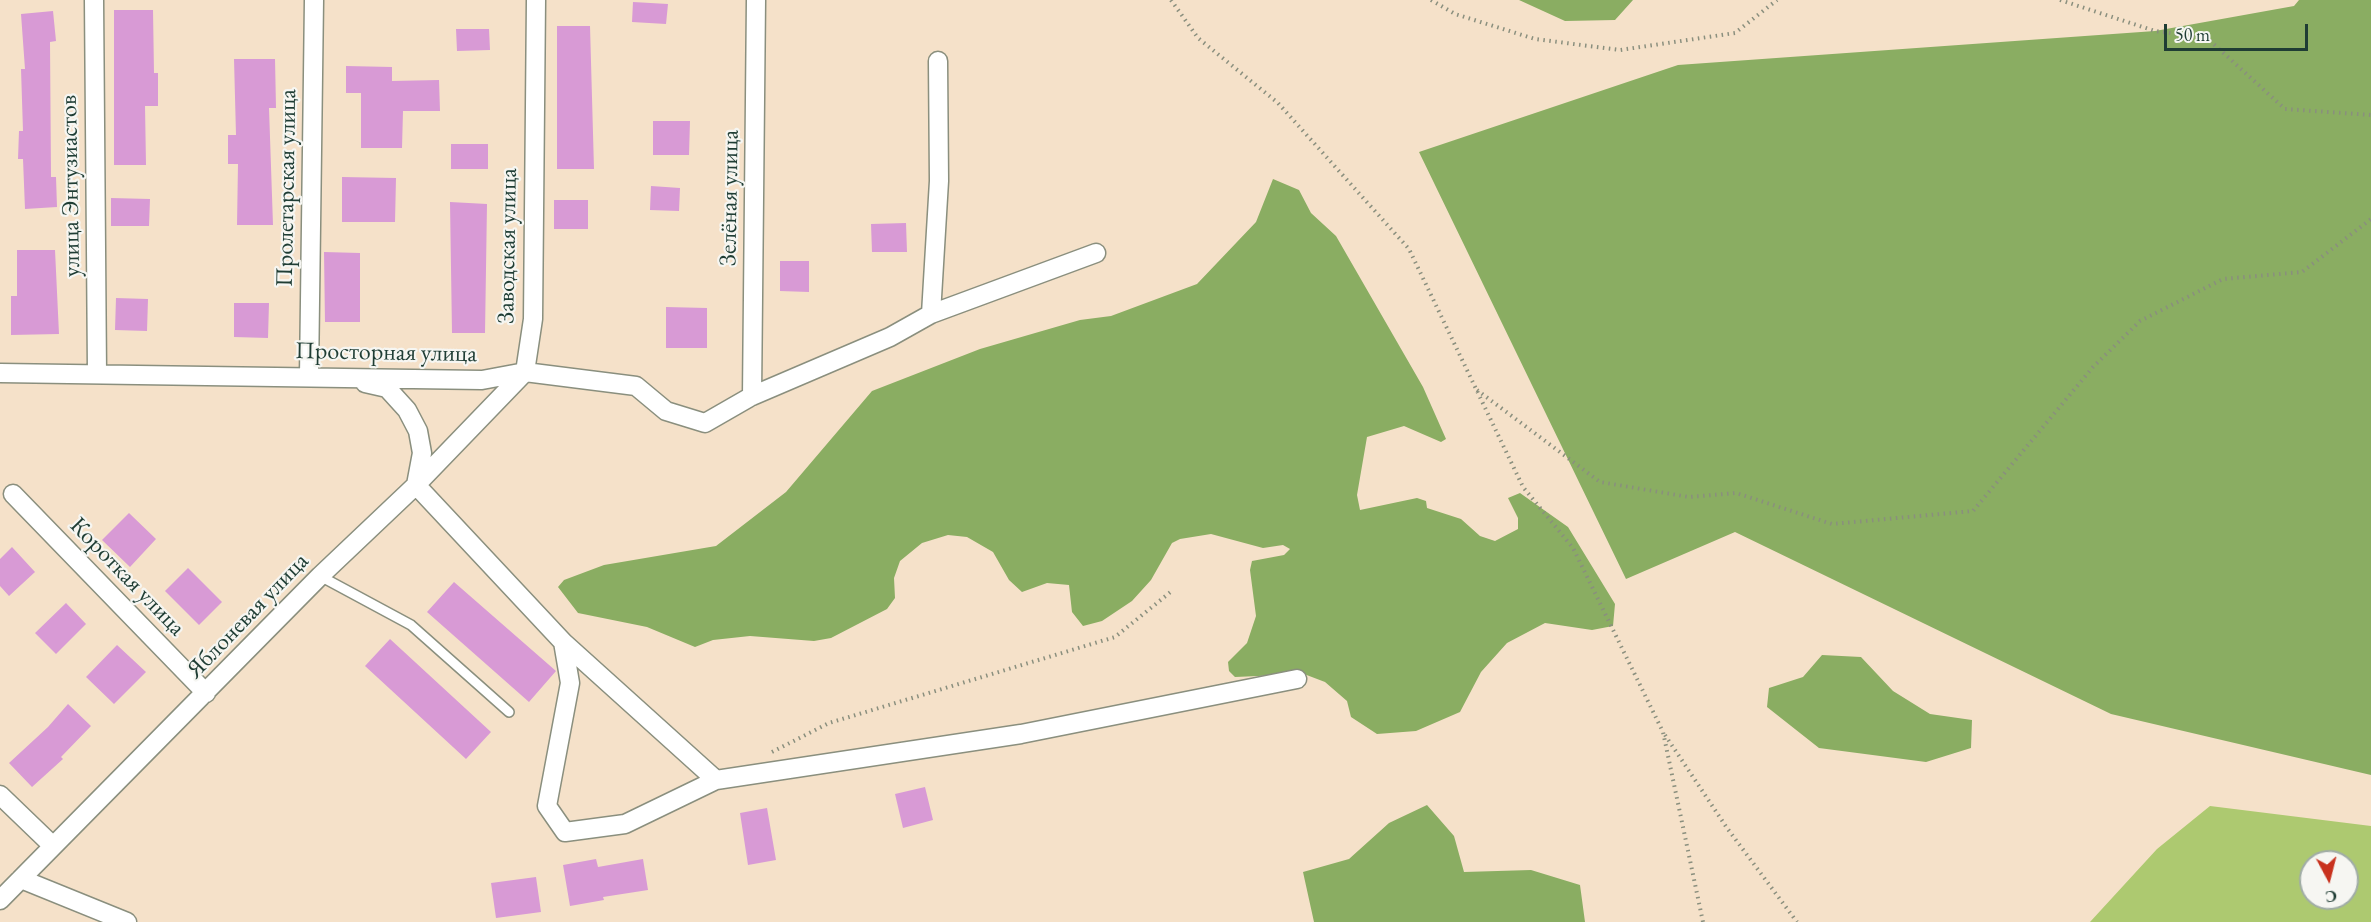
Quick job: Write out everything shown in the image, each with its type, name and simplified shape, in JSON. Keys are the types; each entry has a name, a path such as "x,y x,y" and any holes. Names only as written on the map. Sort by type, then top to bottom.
{"street":[{"name":"улица Энтузиастов","path":"94,0 97,372"},
{"name":"Пролетарская улица","path":"309,376 314,0"},
{"name":"Заводская улица","path":"525,372 533,319 536,0"},
{"name":"Зелёная улица","path":"752,396 756,0"},
{"path":"931,314 939,181 938,61"},
{"name":"Просторная улица","path":"0,373 97,372 482,380 525,372 636,386 666,411 705,423 752,396 890,337 931,314 1096,253"},
{"path":"416,484 525,372"},
{"path":"331,376 387,388 407,410 418,431 422,453 416,484"},
{"path":"416,484 563,642 716,780"},
{"name":"Яблоневая улица","path":"0,900 320,576 416,484"},
{"name":"Короткая улица","path":"13,494 206,693"},
{"path":"563,642 570,683 548,806 565,832 626,824 716,780 1021,734 1297,679"},
{"path":"0,795 53,846"},
{"path":"21,879 127,922"}],"lane":[{"path":"320,576 411,626 509,712"}],"path":[{"path":"1171,0 1198,38 1278,103 1409,249 1523,487 1573,548 1663,732 1727,828 1797,922"},
{"path":"1431,0 1455,14 1535,39 1620,50 1735,33 1777,0"},
{"path":"2060,0 2155,31 2207,38 2285,109 2371,115"},
{"path":"1476,389 1600,482 1689,497 1736,493 1832,524 1974,511 2093,367 2140,321 2223,279 2302,272 2371,219"},
{"path":"767,754 829,723 1115,637 1173,590"},
{"path":"1663,732 1703,922"}],"green space":[{"path":"1519,0 1633,0 1615,20 1565,21"},
{"path":"2299,0 2371,0 2371,775 2111,714 1735,532 1626,579 1419,152 1678,65 2155,31 2294,6"},
{"path":"1273,179 1299,190 1311,213 1336,236 1423,387 1446,439 1441,442 1404,426 1367,437 1357,495 1360,510 1417,498 1426,501 1427,508 1461,519 1480,536 1495,541 1518,529 1518,518 1508,498 1520,493 1568,527 1615,604 1613,626 1592,630 1545,623 1507,643 1481,672 1460,712 1416,731 1377,734 1351,717 1347,701 1325,682 1304,674 1235,677 1229,671 1228,662 1247,643 1256,616 1250,570 1252,561 1284,555 1290,549 1283,545 1263,548 1211,534 1180,539 1172,543 1151,580 1132,601 1102,621 1083,626 1072,612 1069,585 1047,583 1022,592 1009,580 993,552 967,537 948,535 922,543 900,561 894,578 895,598 887,609 831,638 814,641 750,636 713,640 695,647 647,627 578,613 558,587 564,580 604,565 716,546 786,492 872,391 980,349 1080,320 1111,316 1197,284 1256,222"},
{"path":"1822,655 1861,657 1893,691 1930,714 1972,720 1971,748 1926,762 1819,748 1767,707 1769,688 1803,677"},
{"path":"1427,805 1454,836 1464,872 1531,870 1580,885 1585,922 1314,922 1303,872 1349,859 1389,823"},
{"path":"2210,806 2371,826 2371,922 2090,922 2157,849"}],"building":[{"path":"633,2 668,4 666,24 632,22"},
{"path":"114,10 153,10 154,73 158,73 158,106 145,106 146,165 114,165"},
{"path":"53,11 56,41 50,42 51,177 56,177 57,207 25,209 23,159 18,159 19,131 23,131 21,69 25,69 21,14"},
{"path":"557,26 590,26 594,169 557,169"},
{"path":"456,29 489,29 490,50 457,51"},
{"path":"234,59 275,59 276,108 269,108 273,225 237,225 238,164 228,164 228,135 236,135"},
{"path":"346,66 392,67 392,81 439,80 440,111 403,111 402,148 361,148 361,93 346,93"},
{"path":"653,121 690,121 689,155 653,155"},
{"path":"451,144 488,144 488,169 451,169"},
{"path":"342,177 396,178 395,222 342,222"},
{"path":"651,186 680,188 679,211 650,210"},
{"path":"111,198 150,199 149,226 111,226"},
{"path":"554,200 588,200 588,229 554,229"},
{"path":"450,202 487,204 485,333 452,333"},
{"path":"906,223 907,252 872,252 871,224"},
{"path":"17,250 55,250 59,334 11,335 11,296 17,296"},
{"path":"324,252 360,253 360,322 325,322"},
{"path":"780,261 809,261 809,292 780,291"},
{"path":"116,298 148,299 147,331 115,330"},
{"path":"234,303 269,303 268,338 234,337"},
{"path":"666,307 707,308 707,348 666,348"},
{"path":"129,513 156,539 130,567 102,540"},
{"path":"12,547 35,572 9,596 0,586 0,559"},
{"path":"188,568 222,602 199,625 165,591"},
{"path":"454,582 556,671 529,702 427,612"},
{"path":"66,603 86,624 56,654 35,633"},
{"path":"390,639 491,732 466,759 365,666"},
{"path":"117,645 146,672 114,704 86,677"},
{"path":"68,704 91,726 61,757 63,759 32,787 9,763 48,727"},
{"path":"925,787 933,820 903,828 895,794"},
{"path":"767,808 776,860 748,865 740,813"},
{"path":"596,859 598,867 643,859 648,890 603,897 604,900 570,906 563,865"},
{"path":"536,877 541,912 496,918 491,883"}]}
